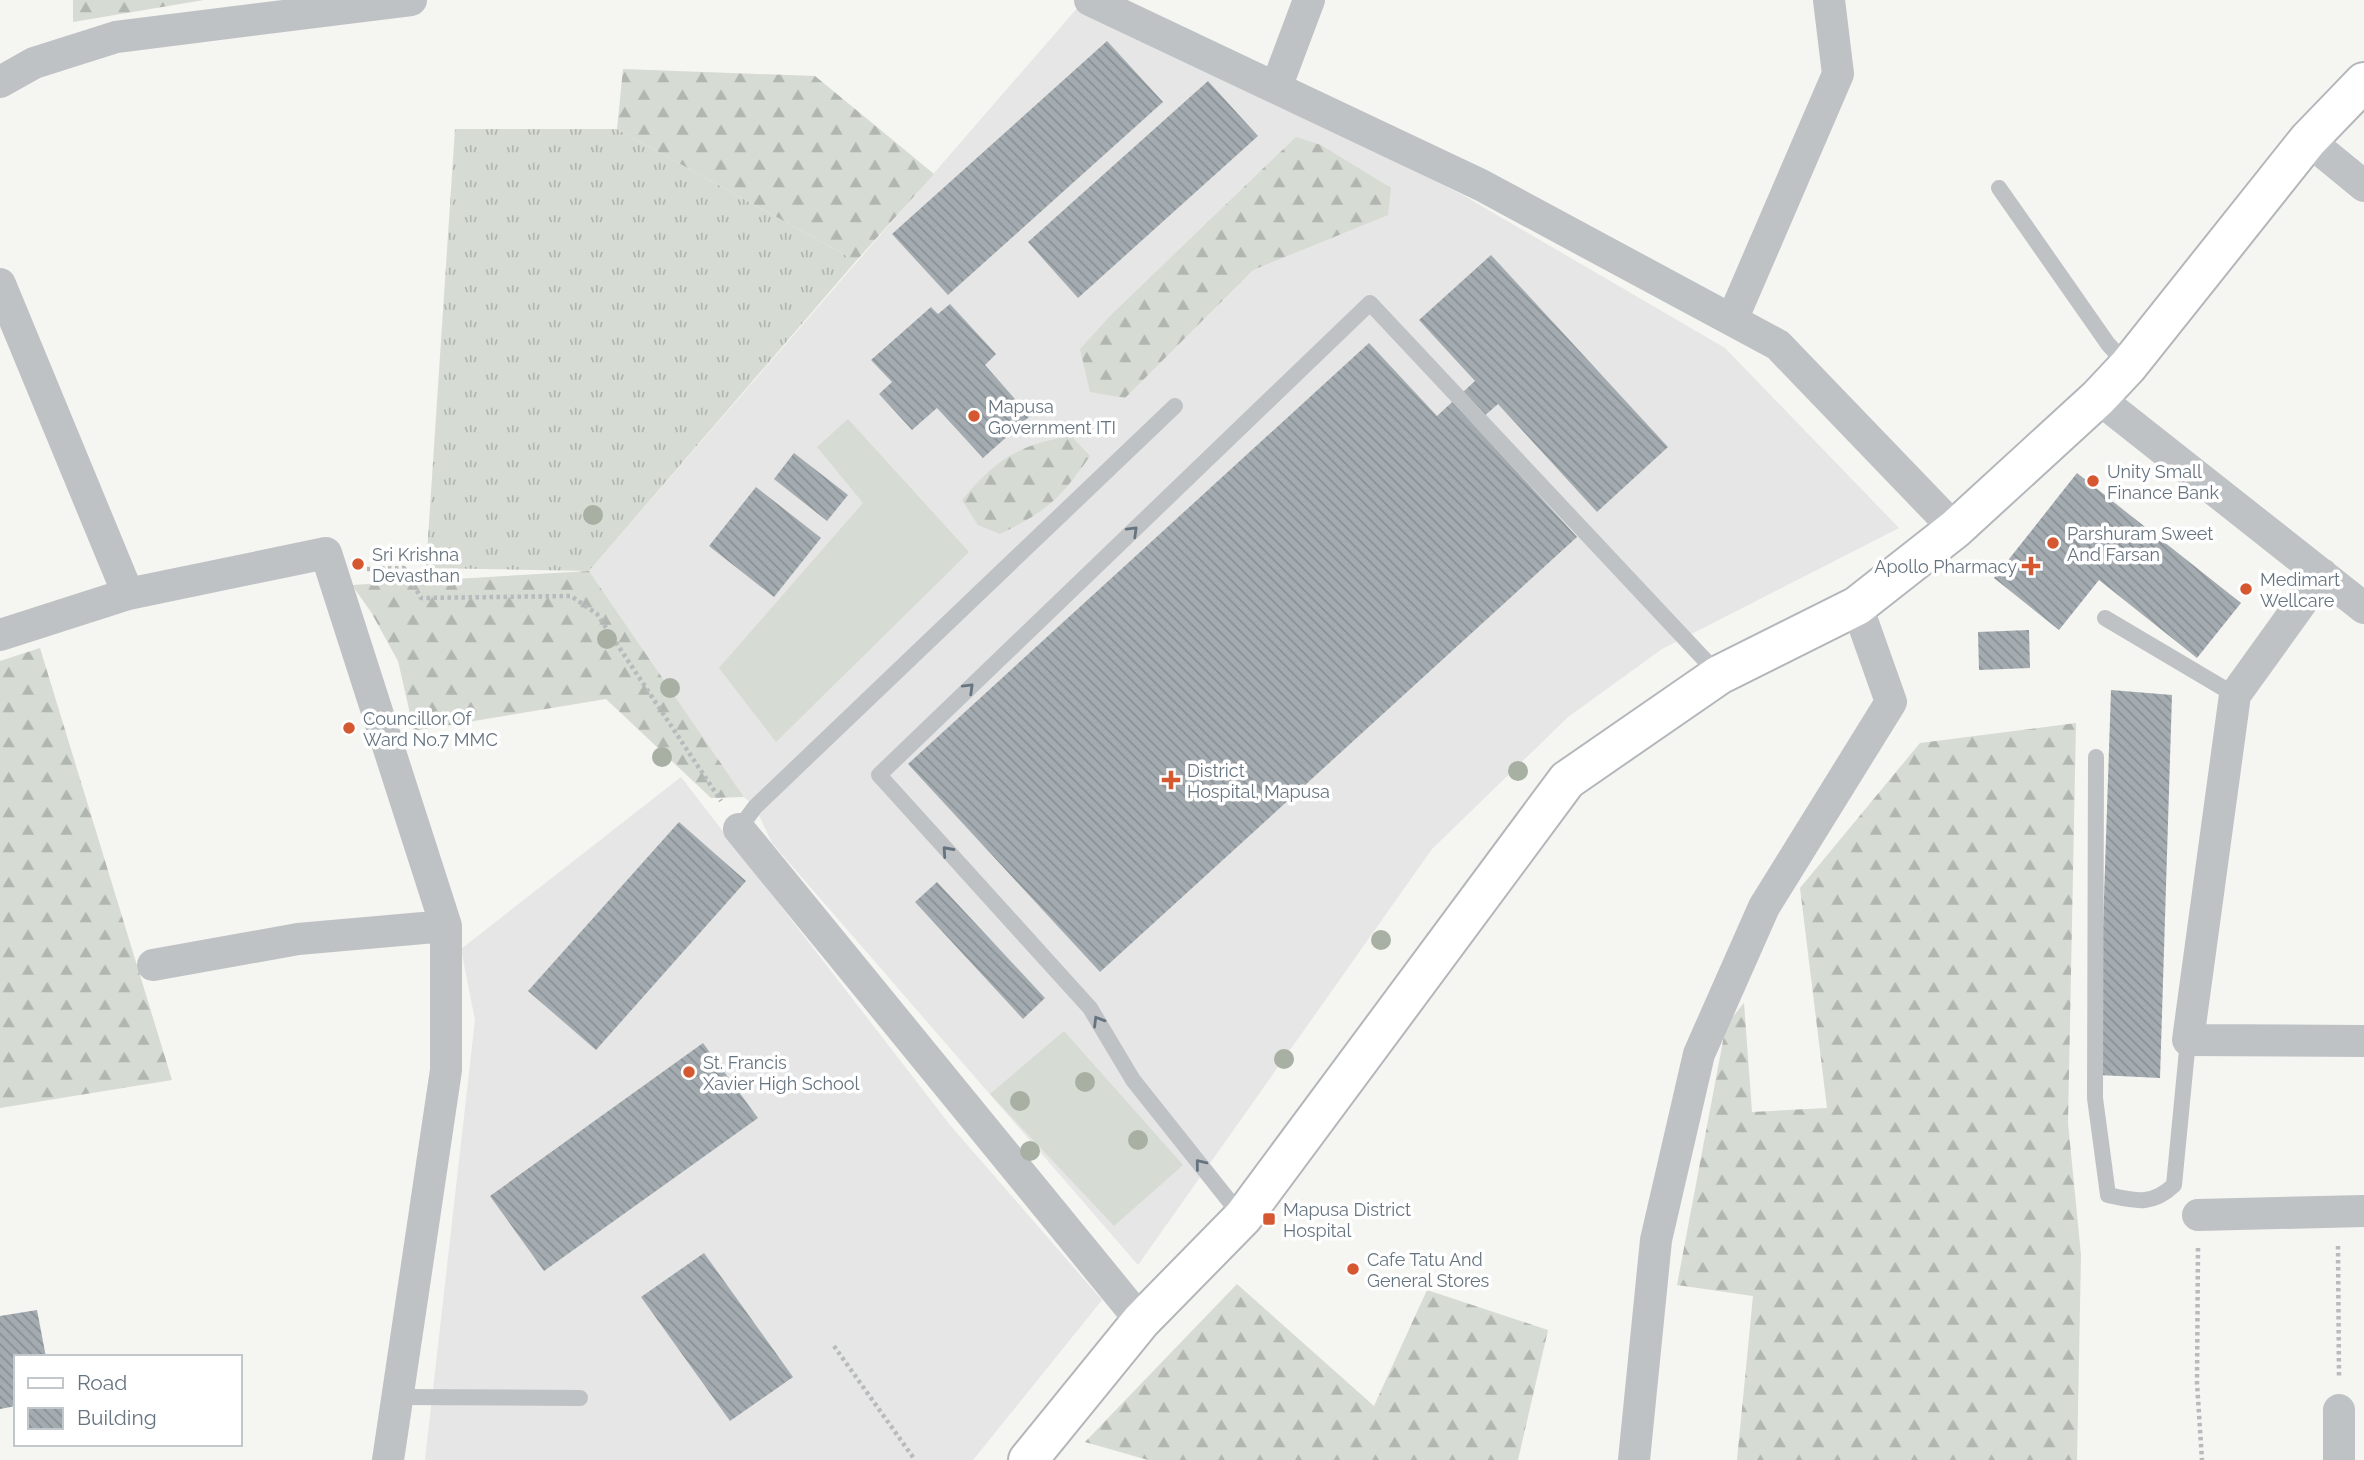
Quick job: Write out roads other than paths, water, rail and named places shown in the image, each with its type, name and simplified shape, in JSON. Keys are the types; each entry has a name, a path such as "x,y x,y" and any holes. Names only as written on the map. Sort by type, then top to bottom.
{"main road":[{"path":"1028,1460 1140,1321 1243,1217 1567,780 1719,675 1857,606 1955,529 2098,398 2128,366 2308,140 2364,82"}],"street":[{"path":"0,82 34,62 116,37 411,0"},
{"path":"1090,0 1480,185 1778,345 1955,529"},
{"path":"1276,88 1310,0"},
{"path":"1732,320 1838,75 1829,0"},
{"path":"2308,140 2364,186"},
{"path":"0,284 128,594"},
{"path":"2098,398 2364,608"},
{"path":"0,635 128,594 326,554 446,926 446,1070 388,1460"},
{"path":"2322,574 2235,695 2188,1040 2364,1041"},
{"path":"1634,1460 1656,1240 1699,1054 1764,907 1891,702 1857,606"},
{"path":"739,829 1140,1321"},
{"path":"153,965 298,939 446,926"},
{"path":"2198,1215 2351,1211"},
{"path":"2339,1410 2339,1460"}],"lane":[{"path":"1999,188 2108,344 2128,366"},
{"path":"1243,1217 1133,1080 1090,1008 879,775 1370,303 1719,675"},
{"path":"739,829 755,807 1175,406"},
{"path":"2105,618 2235,695"},
{"path":"2096,757 2095,1098 2108,1195 2137,1202 2161,1197 2174,1185 2188,1040"},
{"path":"397,1397 580,1398"}],"place":[{"name":"Mapusa Government ITI","path":"974,416"},
{"name":"Unity Small Finance Bank","path":"2093,481"},
{"name":"Parshuram Sweet And Farsan","path":"2053,543"},
{"name":"Sri Krishna Devasthan","path":"358,564"},
{"name":"Apollo Pharmacy","path":"2031,566"},
{"name":"Medimart Wellcare","path":"2246,589"},
{"name":"Councillor Of Ward No.7 MMC","path":"349,728"},
{"name":"District Hospital, Mapusa","path":"1171,780"},
{"name":"St. Francis Xavier High School","path":"689,1072"},
{"name":"Mapusa District Hospital","path":"1269,1219"},
{"name":"Cafe Tatu And General Stores","path":"1353,1269"}]}
